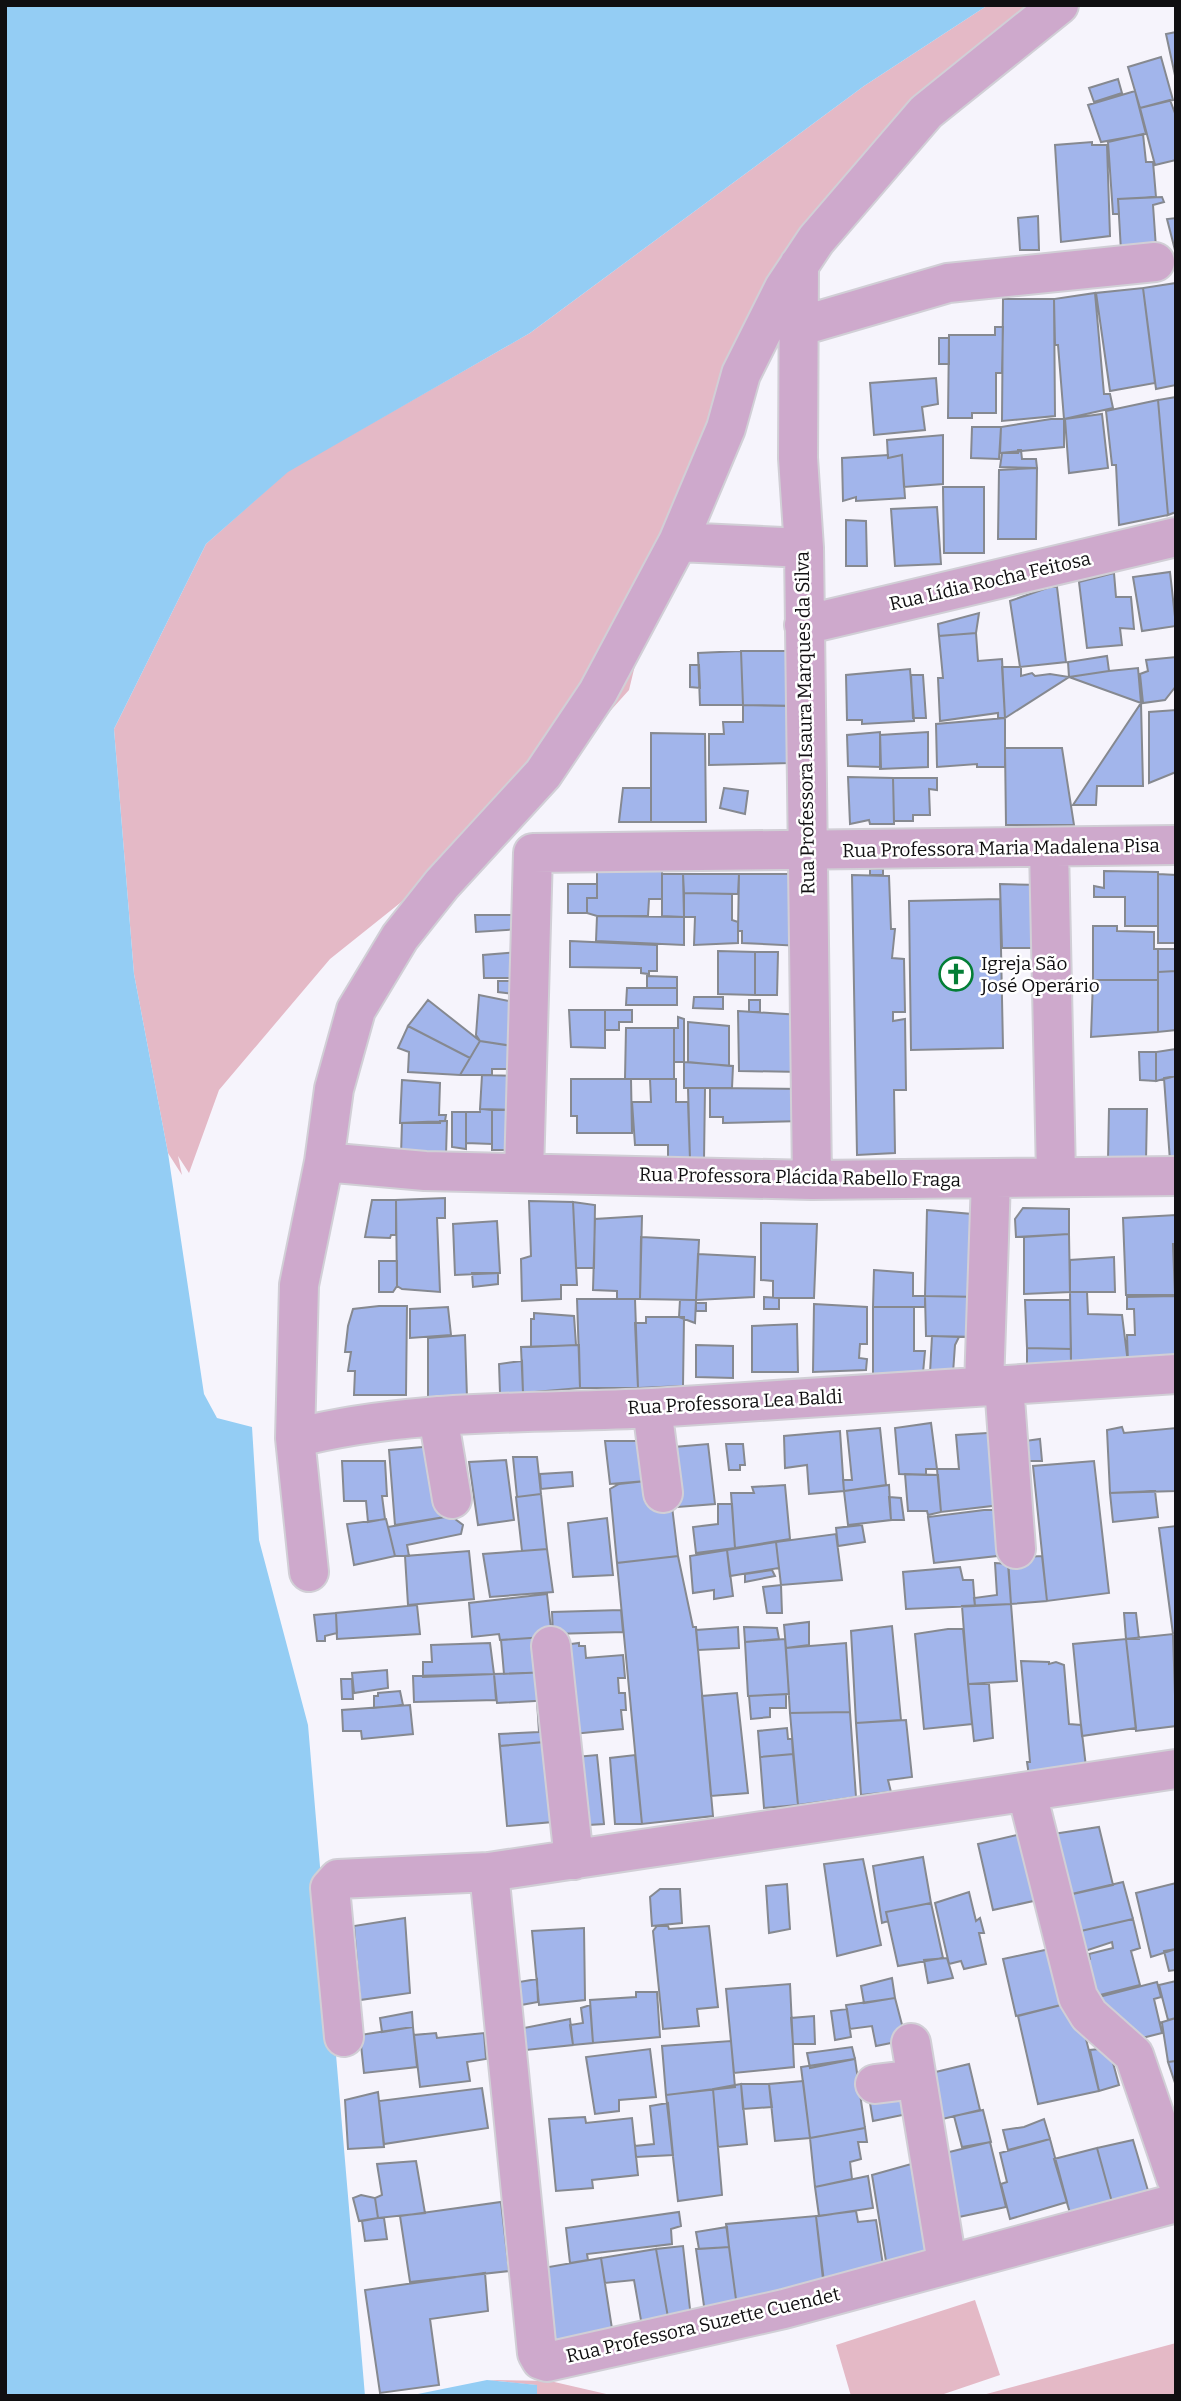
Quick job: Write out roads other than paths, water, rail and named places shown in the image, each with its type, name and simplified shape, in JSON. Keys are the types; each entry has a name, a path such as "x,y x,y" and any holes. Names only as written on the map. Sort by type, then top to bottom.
{"street":[{"path":"309,1572 295,1438 299,1285 324,1162 334,1089 356,1010 400,937 442,884 543,774 598,692 678,542 726,428 741,374 783,288 816,240 926,112 1059,5"},
{"path":"801,326 948,283 1155,262"},
{"name":"Rua Professora Isaura Marques da Silva","path":"799,265 799,458 804,548 812,1180"},
{"name":"Rua Lídia Rocha Feitosa","path":"804,625 1176,537"},
{"path":"678,542 804,548"},
{"name":"Rua Professora Maria Madalena Pisa","path":"524,1173 533,853 1176,845"},
{"path":"1049,848 1056,1176"},
{"name":"Rua Professora Plácida Rabello Fraga","path":"324,1162 425,1171 812,1180 1176,1176"},
{"path":"991,1179 994,1385 1016,1549"},
{"name":"Rua Professora Lea Baldi","path":"295,1438 350,1424 438,1416 652,1408 1176,1374"},
{"path":"652,1408 663,1493"},
{"path":"438,1416 452,1499"},
{"path":"551,1646 574,1860"},
{"path":"344,2037 330,1888 338,1880 489,1872 1176,1769"},
{"path":"1027,1793 1078,1997 1089,2015 1134,2055 1176,2178"},
{"name":"Rua Professora Suzette Cuendet","path":"489,1872 537,2353 541,2360 547,2362 784,2309 1176,2203"},
{"path":"875,2084 914,2061 947,2263"}],"water":[{"path":"5,5 988,5 864,86 530,333 288,472 206,544 114,729 134,974 168,1153 204,1394 217,1418 252,1427 259,1540 308,1725 365,2396 5,2396"},
{"path":"487,2380 537,2385 537,2396 408,2396"}],"place":[{"name":"Igreja São José Operário","path":"956,974"}]}
